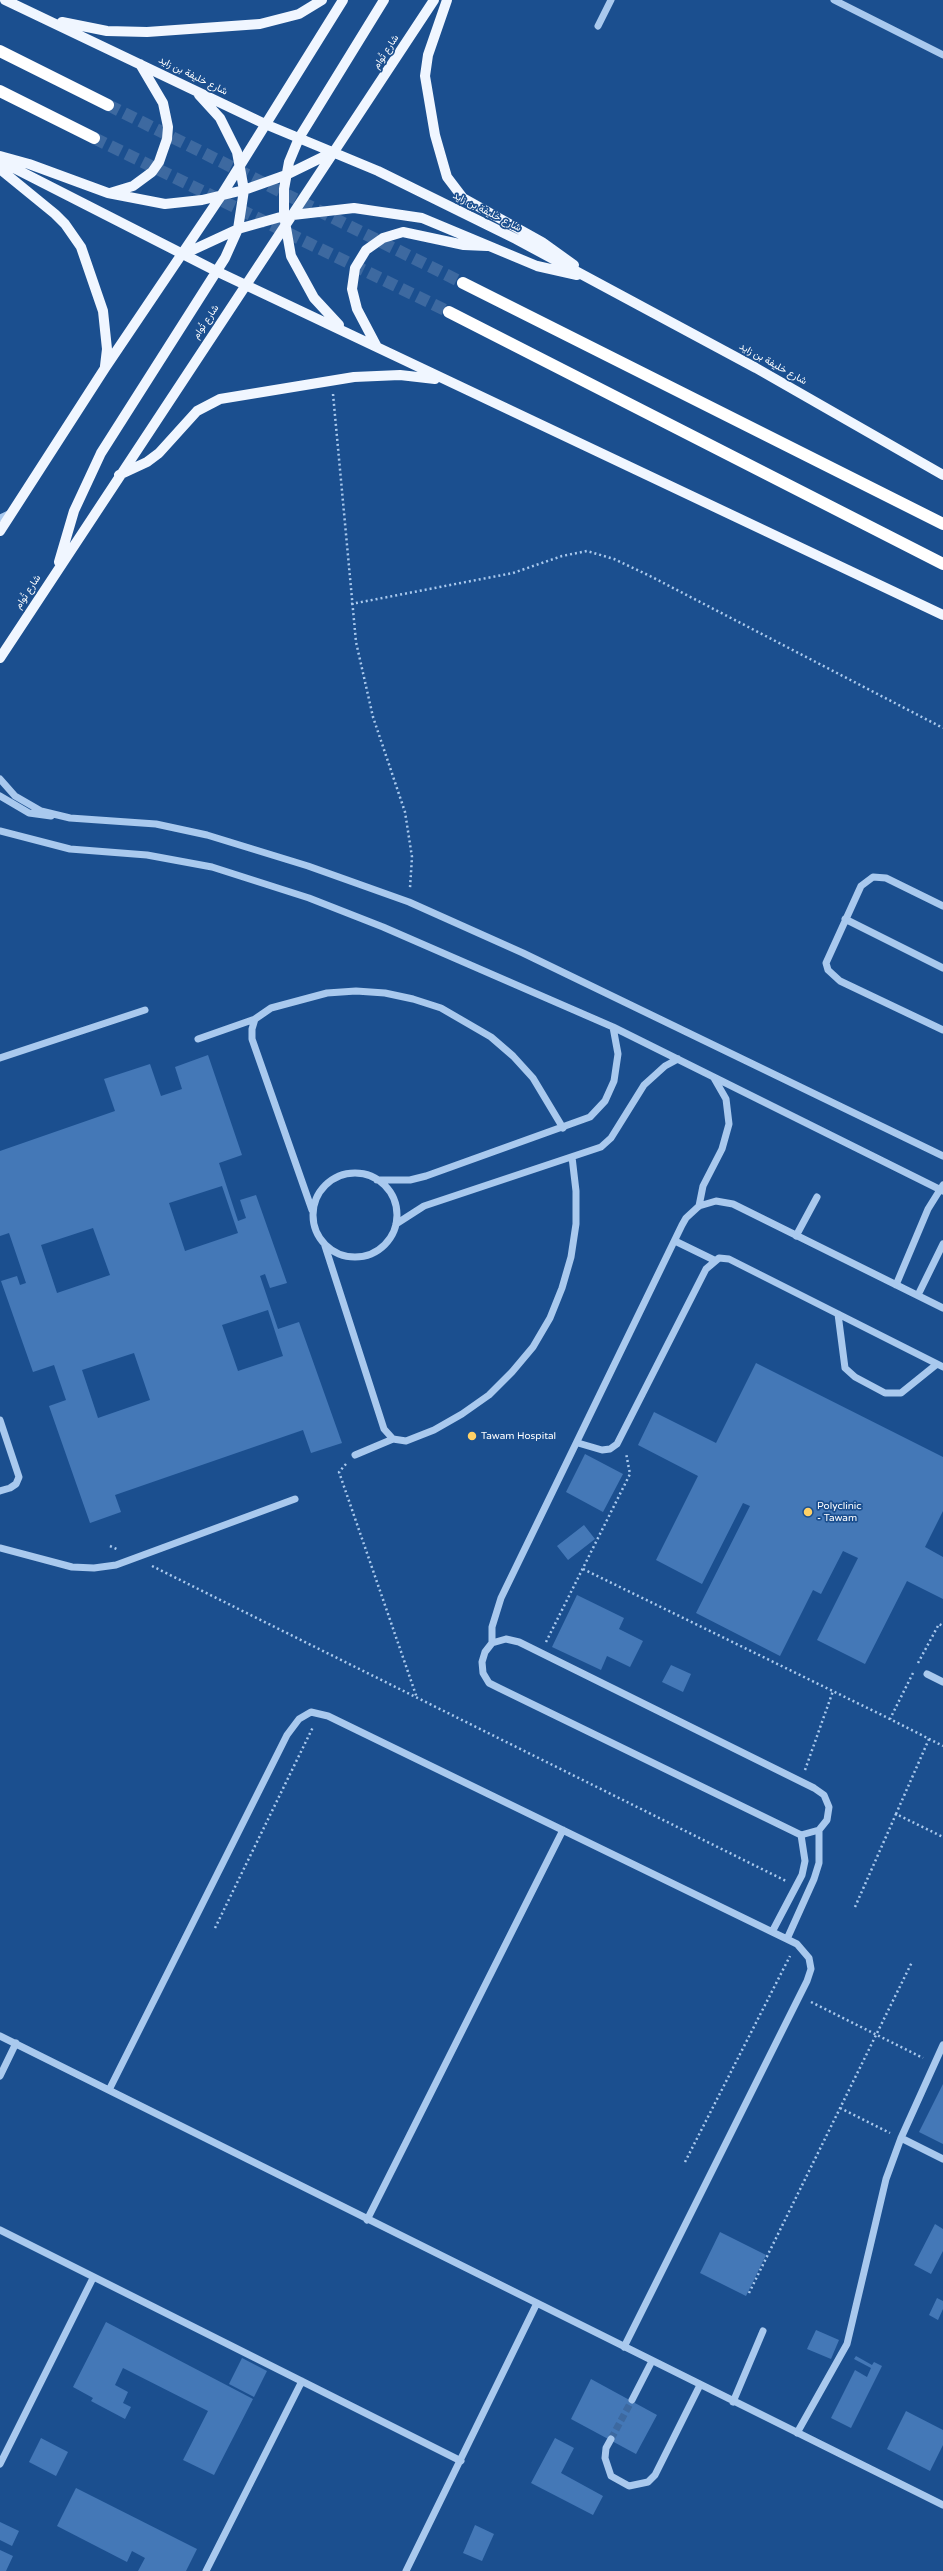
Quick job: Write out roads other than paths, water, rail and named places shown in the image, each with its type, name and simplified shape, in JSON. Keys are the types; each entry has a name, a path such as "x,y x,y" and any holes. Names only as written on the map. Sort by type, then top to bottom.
{"highway":[{"path":"0,51 108,105"},
{"path":"0,91 94,138"},
{"path":"463,283 943,524"},
{"path":"449,312 943,564"}],"main road":[{"name":"شارع خليفة بن زايد","path":"5,0 265,124 335,152 509,236 756,368 943,475"},
{"path":"46,19 107,30 167,31 273,22 299,14 322,0"},
{"path":"0,531 105,368 221,196 343,0"},
{"path":"350,334 324,312 304,284 291,256 287,218 286,176 299,138 384,0"},
{"name":"شارع تُوام","path":"0,658 245,285 287,218 335,152 434,0"},
{"path":"447,0 428,55 425,76 434,128 447,177 463,198 542,242 586,277"},
{"path":"108,193 121,191 143,180 159,162 167,139 168,127 163,103 139,63"},
{"path":"56,572 74,511 101,453 233,244 238,229 244,190 241,164 233,140 220,118 199,95 186,86"},
{"path":"0,156 36,166 108,193 165,204 221,196 244,190 286,176 335,152"},
{"path":"0,161 182,255 943,615"},
{"path":"0,169 55,214 81,247 103,311 107,349 105,368"},
{"path":"182,255 238,229 287,218 354,208 401,213 443,225 537,266 586,277"},
{"path":"378,348 360,316 353,294 355,268 366,250 382,238 403,232 464,245 491,246"},
{"path":"119,475 133,469 159,453 187,420 208,404 220,399 332,380 385,375 446,380"}],"street":[{"path":"598,26 611,0"},
{"path":"834,0 849,3 943,55"},
{"path":"0,518 12,513"},
{"path":"0,779 15,796 28,805 56,815"},
{"path":"0,796 29,813 42,816 56,815 156,824 207,835 315,869 409,902 530,956 943,1156"},
{"path":"0,831 70,850 178,859 238,874 383,927 613,1027 942,1188 928,1209 896,1285"},
{"path":"943,906 880,876 873,877 861,886 826,963 828,970 833,976 943,1030"},
{"path":"845,919 943,968"},
{"path":"198,1039 255,1019 271,1008 298,999 327,993 356,991 385,993 413,999 441,1008 491,1037 513,1056 533,1078 563,1128"},
{"path":"0,1058 145,1010"},
{"path":"255,1019 252,1029 252,1039 312,1210 313,1223 317,1236 325,1246 384,1429 393,1439"},
{"path":"378,1180 410,1180 426,1176 563,1128 590,1117 604,1101 617,1068 617,1040 613,1027"},
{"path":"396,1224 424,1206 572,1158 601,1147 611,1138 644,1085 665,1066 678,1059"},
{"path":"699,1206 703,1186 722,1148 729,1124 726,1098 712,1076"},
{"path":"354,1455 393,1439 406,1441 434,1430 462,1414 489,1395 512,1372 533,1346 552,1312 572,1257 576,1224 576,1191 572,1158"},
{"path":"312,1210 316,1197 324,1185 336,1177 350,1173 364,1174 378,1180 387,1188 394,1199 397,1211 396,1224 391,1238 380,1249 367,1256 345,1256 325,1246"},
{"path":"796,1236 817,1197"},
{"path":"492,1643 492,1627 501,1598 578,1443 686,1218 699,1206 716,1201 733,1204 943,1308"},
{"path":"675,1241 714,1260 729,1259 838,1314 940,1366 901,1393 885,1393 855,1377 845,1368 838,1314"},
{"path":"918,1295 943,1244"},
{"path":"578,1443 602,1450 610,1449 622,1437 706,1268 714,1260"},
{"path":"0,1420 19,1477 16,1484 10,1488 0,1491"},
{"path":"0,1548 72,1567 94,1568 116,1565 295,1499"},
{"path":"506,1639 519,1642 540,1654 801,1781 824,1795 829,1807 827,1820 819,1830 801,1835 489,1683 483,1673 482,1662 485,1652 492,1643 506,1639"},
{"path":"927,1674 943,1682"},
{"path":"109,2090 287,1735 304,1714 311,1712 320,1713 787,1939 797,1944 808,1958 810,1970 800,1996 624,2347"},
{"path":"367,2220 563,1830"},
{"path":"787,1939 814,1879 819,1863 819,1830"},
{"path":"772,1932 797,1886 805,1861 801,1835"},
{"path":"0,2036 367,2220 943,2505"},
{"path":"0,2076 16,2044"},
{"path":"797,2433 847,2344 881,2193 901,2138 943,2045"},
{"path":"901,2138 943,2159"},
{"path":"0,2230 93,2278 461,2461"},
{"path":"0,2464 93,2278"},
{"path":"406,2571 537,2303"},
{"path":"733,2402 763,2331"},
{"path":"632,2400 652,2361"},
{"path":"206,2571 302,2381"},
{"path":"611,2439 606,2448 605,2458 611,2476 629,2486 648,2482 655,2475 700,2385"}],"tunnel":[{"path":"108,105 463,283"},
{"path":"94,138 449,312"},
{"path":"611,2439 632,2400"}],"place":[{"name":"Tawam Hospital","path":"472,1436"},
{"name":"Polyclinic - Tawam","path":"808,1512"}]}
